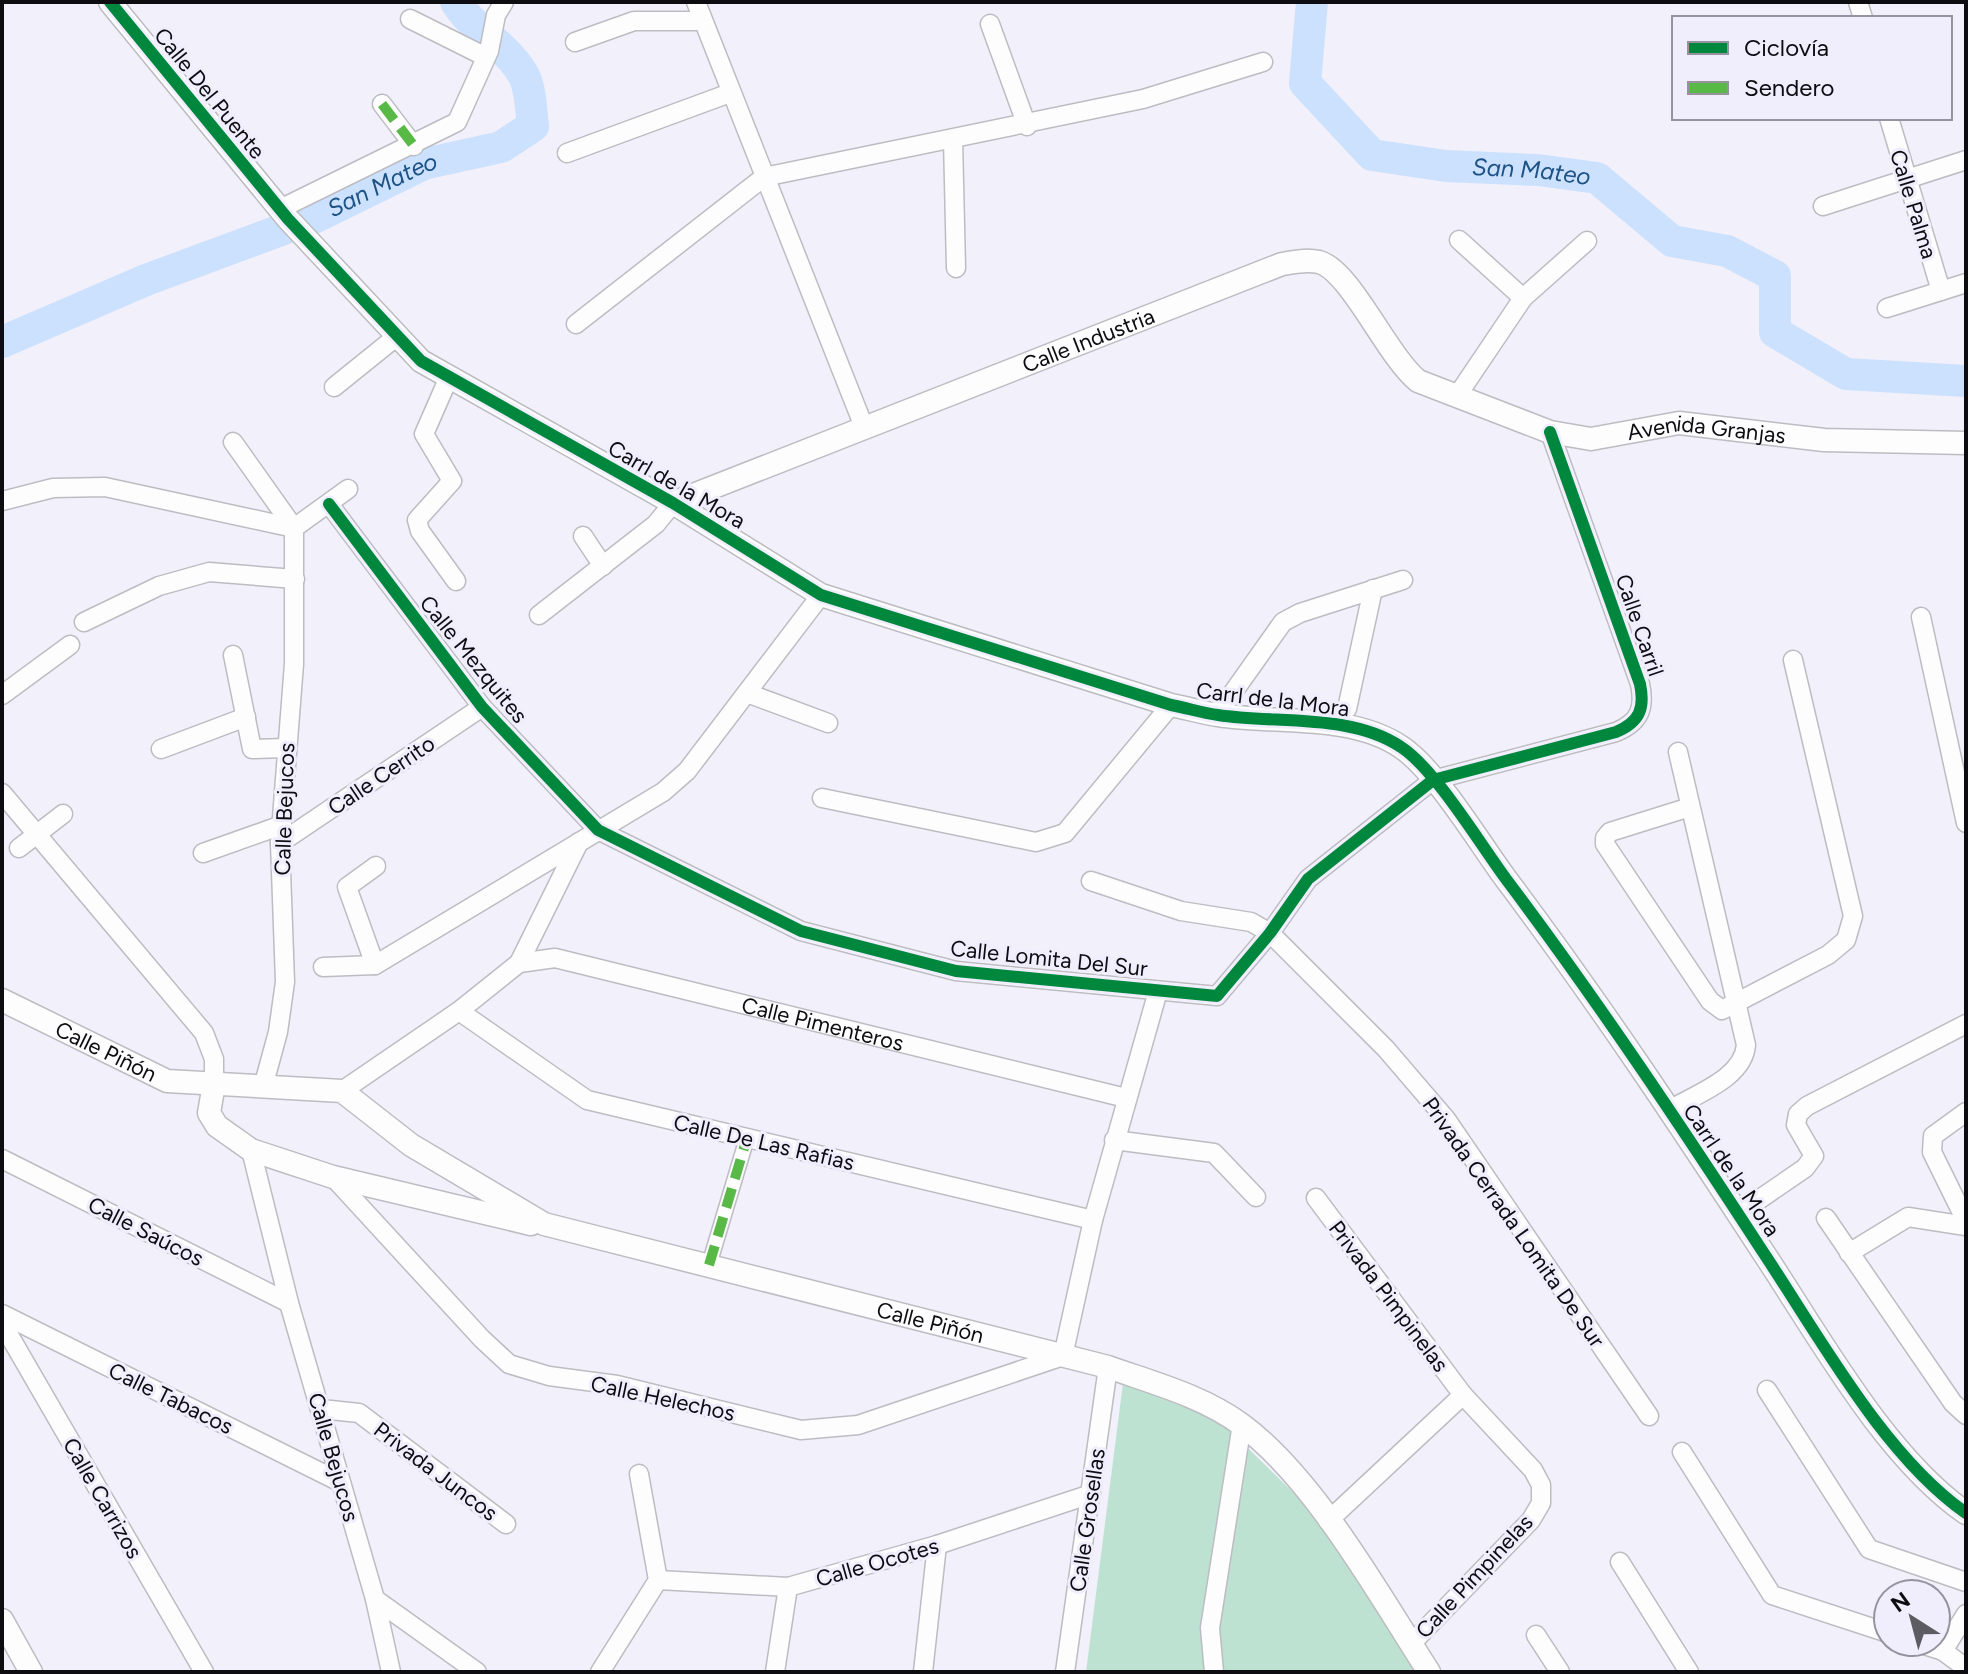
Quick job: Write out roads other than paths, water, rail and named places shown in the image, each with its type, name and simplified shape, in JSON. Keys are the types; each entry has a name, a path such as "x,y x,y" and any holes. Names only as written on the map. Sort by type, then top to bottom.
{"street":[{"name":"Calle Del Puente","path":"110,2 284,214"},
{"path":"696,2 864,427"},
{"path":"284,214 326,184 414,146 457,122 488,54 500,9"},
{"path":"410,19 488,54"},
{"path":"575,42 634,21 703,21"},
{"path":"990,24 1027,126"},
{"path":"576,324 764,177 1027,126 1143,99 1263,62"},
{"path":"567,153 730,93"},
{"path":"382,104 414,146"},
{"name":"Calle Palma","path":"1890,120 1905,181 1941,291"},
{"path":"953,139 956,268"},
{"path":"1823,206 1966,160"},
{"name":"Carrl de la Mora","path":"284,214 421,361 673,503 821,595 1171,705 1217,715 1374,733 1403,748 1433,780 1529,909 1847,1379 1909,1461 1942,1497 1966,1513"},
{"path":"1459,240 1523,298"},
{"path":"1457,396 1523,298 1587,241"},
{"name":"Calle Industria","path":"673,503 1282,264 1302,260 1322,262 1341,275 1401,368 1418,381 1457,396"},
{"path":"1887,308 1966,283"},
{"path":"334,387 396,337"},
{"path":"449,377 424,434 452,481 417,520 420,531 456,581"},
{"name":"Avenida Granjas","path":"1457,396 1550,432 1591,439 1679,423 1824,440 1966,443"},
{"name":"Calle Carril","path":"1433,780 1616,732 1631,726 1641,714 1644,701 1640,684 1550,432"},
{"path":"233,442 294,528"},
{"path":"3,500 53,488 105,487 294,528 348,489"},
{"path":"539,615 656,524 673,503"},
{"name":"Calle Mezquites","path":"329,504 482,707 598,830"},
{"name":"Calle Bejucos","path":"263,1087 278,1032 285,982 281,834 285,748 294,664 294,528"},
{"path":"583,536 603,566"},
{"path":"84,622 159,586 209,572 240,571 295,579"},
{"path":"1217,715 1283,622 1300,613 1403,580"},
{"path":"1347,709 1373,589"},
{"path":"323,967 375,965 663,792 687,771 821,595"},
{"path":"1921,617 1966,823"},
{"path":"2,695 70,645"},
{"path":"233,655 252,749 285,748"},
{"path":"1690,807 1610,832 1605,844 1710,1001 1722,1010 1735,1006 1828,955 1846,940 1853,916 1793,660"},
{"path":"747,693 828,723"},
{"path":"822,798 1036,842 1065,833 1171,705"},
{"name":"Calle Cerrito","path":"203,853 281,834 482,707"},
{"path":"161,749 246,717"},
{"path":"1668,1111 1734,1072 1745,1059 1746,1045 1678,752"},
{"name":"Calle Lomita Del Sur","path":"598,830 801,931 956,971 1217,996 1270,933 1308,879 1433,780"},
{"path":"2,793 39,833 204,1033 214,1059 209,1113 217,1126 251,1150 333,1177 526,1224 544,1224"},
{"path":"19,848 63,814"},
{"path":"263,1087 342,1091 459,1011 519,963 579,842"},
{"path":"375,965 347,887 376,866"},
{"path":"1091,881 1181,911 1251,922 1270,933"},
{"name":"Privada Cerrada Lomita De Sur","path":"1270,933 1386,1049 1446,1119 1649,1416"},
{"name":"Calle Pimenteros","path":"519,963 555,958 1126,1098"},
{"path":"1063,1356 1093,1220 1158,991"},
{"name":"Calle Piñón","path":"2,1000 167,1081 263,1087"},
{"name":"Calle De Las Rafias","path":"459,1011 587,1100 1093,1220"},
{"path":"1738,1214 1805,1168 1814,1156 1796,1125 1798,1114 1807,1106 1966,1024"},
{"name":"Calle Piñón","path":"342,1091 411,1145 544,1224 1108,1367 1189,1395 1242,1424 1290,1470 1429,1672"},
{"path":"1966,1112 1933,1136 1932,1152 1966,1223"},
{"path":"709,1265 747,1138"},
{"path":"1114,1140 1214,1153 1256,1197"},
{"name":"Calle Bejucos","path":"251,1150 289,1303 375,1599 391,1672"},
{"name":"Calle Saúcos","path":"2,1159 289,1303"},
{"name":"Calle Helechos","path":"333,1177 482,1339 509,1364 549,1376 617,1385 801,1430 858,1425 1063,1356"},
{"name":"Privada Pimpinelas","path":"1316,1198 1463,1395"},
{"path":"1849,1253 1908,1217 1966,1223"},
{"path":"1826,1218 1953,1403 1966,1415"},
{"name":"Calle Tabacos","path":"2,1314 340,1482"},
{"name":"Calle Carrizos","path":"2,1323 204,1672"},
{"name":"Calle Grosellas","path":"1065,1672 1108,1367"},
{"path":"1767,1390 1869,1549 1966,1582"},
{"path":"1328,1521 1463,1395"},
{"name":"Calle Pimpinelas","path":"1411,1644 1531,1520 1541,1503 1541,1485 1533,1470 1463,1395"},
{"name":"Privada Juncos","path":"321,1409 359,1413 506,1524"},
{"path":"1214,1672 1210,1628 1242,1424"},
{"path":"1682,1452 1772,1595 1872,1628"},
{"path":"600,1672 658,1580 639,1474"},
{"name":"Calle Ocotes","path":"658,1580 788,1587 937,1545 1091,1494"},
{"path":"923,1672 937,1545"},
{"path":"1620,1562 1689,1672"},
{"path":"775,1672 788,1587"},
{"path":"375,1599 477,1672"},
{"path":"1952,1637 1966,1614"},
{"path":"3,1622 31,1672"},
{"path":"1536,1635 1560,1672"}],"waterway":[{"name":"San Mateo","path":"2,342 146,280 316,217 424,164 501,147 533,126 524,76 509,55 456,2"},
{"name":"San Mateo","path":"1312,2 1305,83 1372,155 1446,166 1538,170 1597,178 1672,241 1727,251 1775,276 1775,332 1846,374 1966,381"}]}
